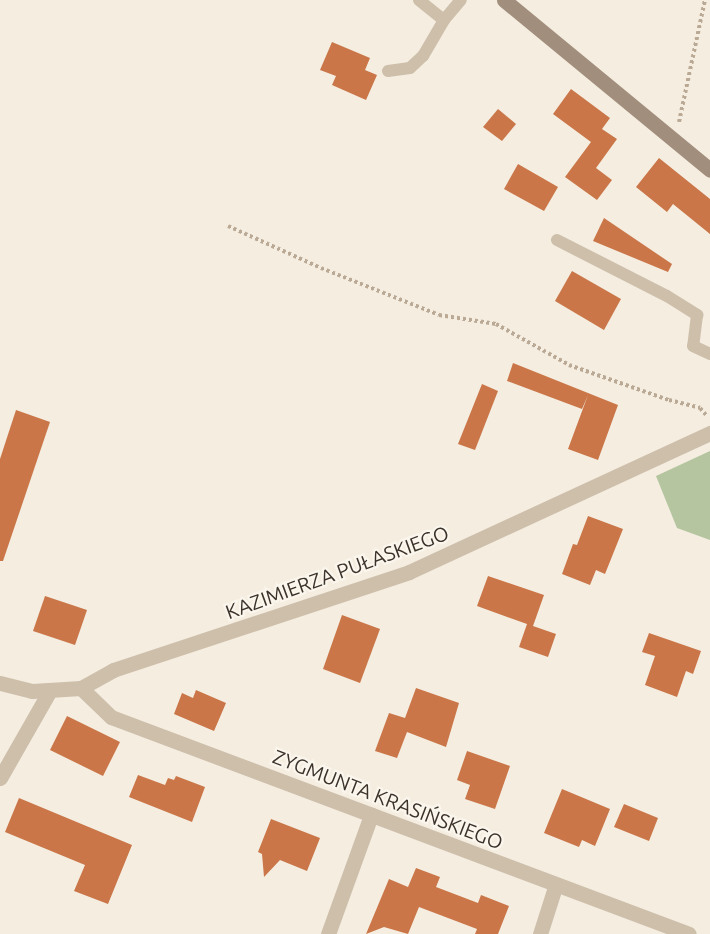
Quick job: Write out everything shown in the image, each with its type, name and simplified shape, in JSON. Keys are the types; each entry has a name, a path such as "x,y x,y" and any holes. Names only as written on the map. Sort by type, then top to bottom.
{"street":[{"path":"504,0 710,170"},
{"name":"KAZIMIERZA PUŁASKIEGO","path":"0,683 50,692 81,688 113,670 409,572 710,433"},
{"name":"ZYGMUNTA KRASIŃSKIEGO","path":"81,688 111,717 689,934"},
{"path":"1,776 50,692"},
{"path":"328,934 371,815"},
{"path":"540,934 556,884"}],"lane":[{"path":"419,0 444,20"},
{"path":"388,71 410,68 423,56 444,20 461,0"},
{"path":"557,240 667,296 697,315 693,346 710,354"}],"path":[{"path":"672,138 682,117 705,0"},
{"path":"228,226 321,268 439,315 496,324 569,365 669,400 700,408 710,420"}],"green space":[{"path":"710,451 710,540 677,528 656,476"}],"building":[{"path":"332,42 370,58 365,70 377,75 366,100 332,85 336,76 320,70"},
{"path":"571,89 610,118 602,129 617,139 596,168 612,180 597,200 565,177 591,142 553,114"},
{"path":"498,109 516,124 502,141 483,127"},
{"path":"659,158 710,199 710,234 673,204 667,212 636,187"},
{"path":"518,164 558,187 544,211 504,189"},
{"path":"604,218 672,264 668,272 593,241"},
{"path":"572,271 621,299 604,330 555,301"},
{"path":"513,363 618,405 598,460 568,449 588,395 582,409 507,381"},
{"path":"482,384 498,391 475,450 458,444"},
{"path":"16,410 50,422 3,561 0,561 0,459"},
{"path":"588,516 623,529 605,574 596,570 590,585 562,574 573,544 577,545"},
{"path":"488,576 544,595 533,626 556,634 548,657 519,647 527,624 477,606"},
{"path":"45,596 87,610 75,645 33,631"},
{"path":"342,615 380,629 360,683 323,669"},
{"path":"649,633 701,651 693,674 686,671 677,697 645,685 655,656 642,652"},
{"path":"416,688 459,703 446,747 407,732 397,758 375,751 389,713 405,718"},
{"path":"196,690 226,703 214,731 174,714 182,693 193,698"},
{"path":"67,716 120,742 103,776 50,750"},
{"path":"467,751 510,766 495,809 465,799 470,785 457,780"},
{"path":"138,775 165,785 168,778 174,780 176,776 205,787 192,822 129,797"},
{"path":"562,789 610,809 595,846 582,840 579,847 544,833"},
{"path":"19,798 132,845 108,904 74,891 85,865 5,832"},
{"path":"624,804 658,818 649,841 614,827"},
{"path":"271,819 320,838 307,871 280,860 264,877 262,854 258,852"},
{"path":"416,868 440,877 436,887 478,903 481,895 509,906 498,934 475,934 477,929 419,907 408,934 384,927 366,934 389,879 408,887"}]}
